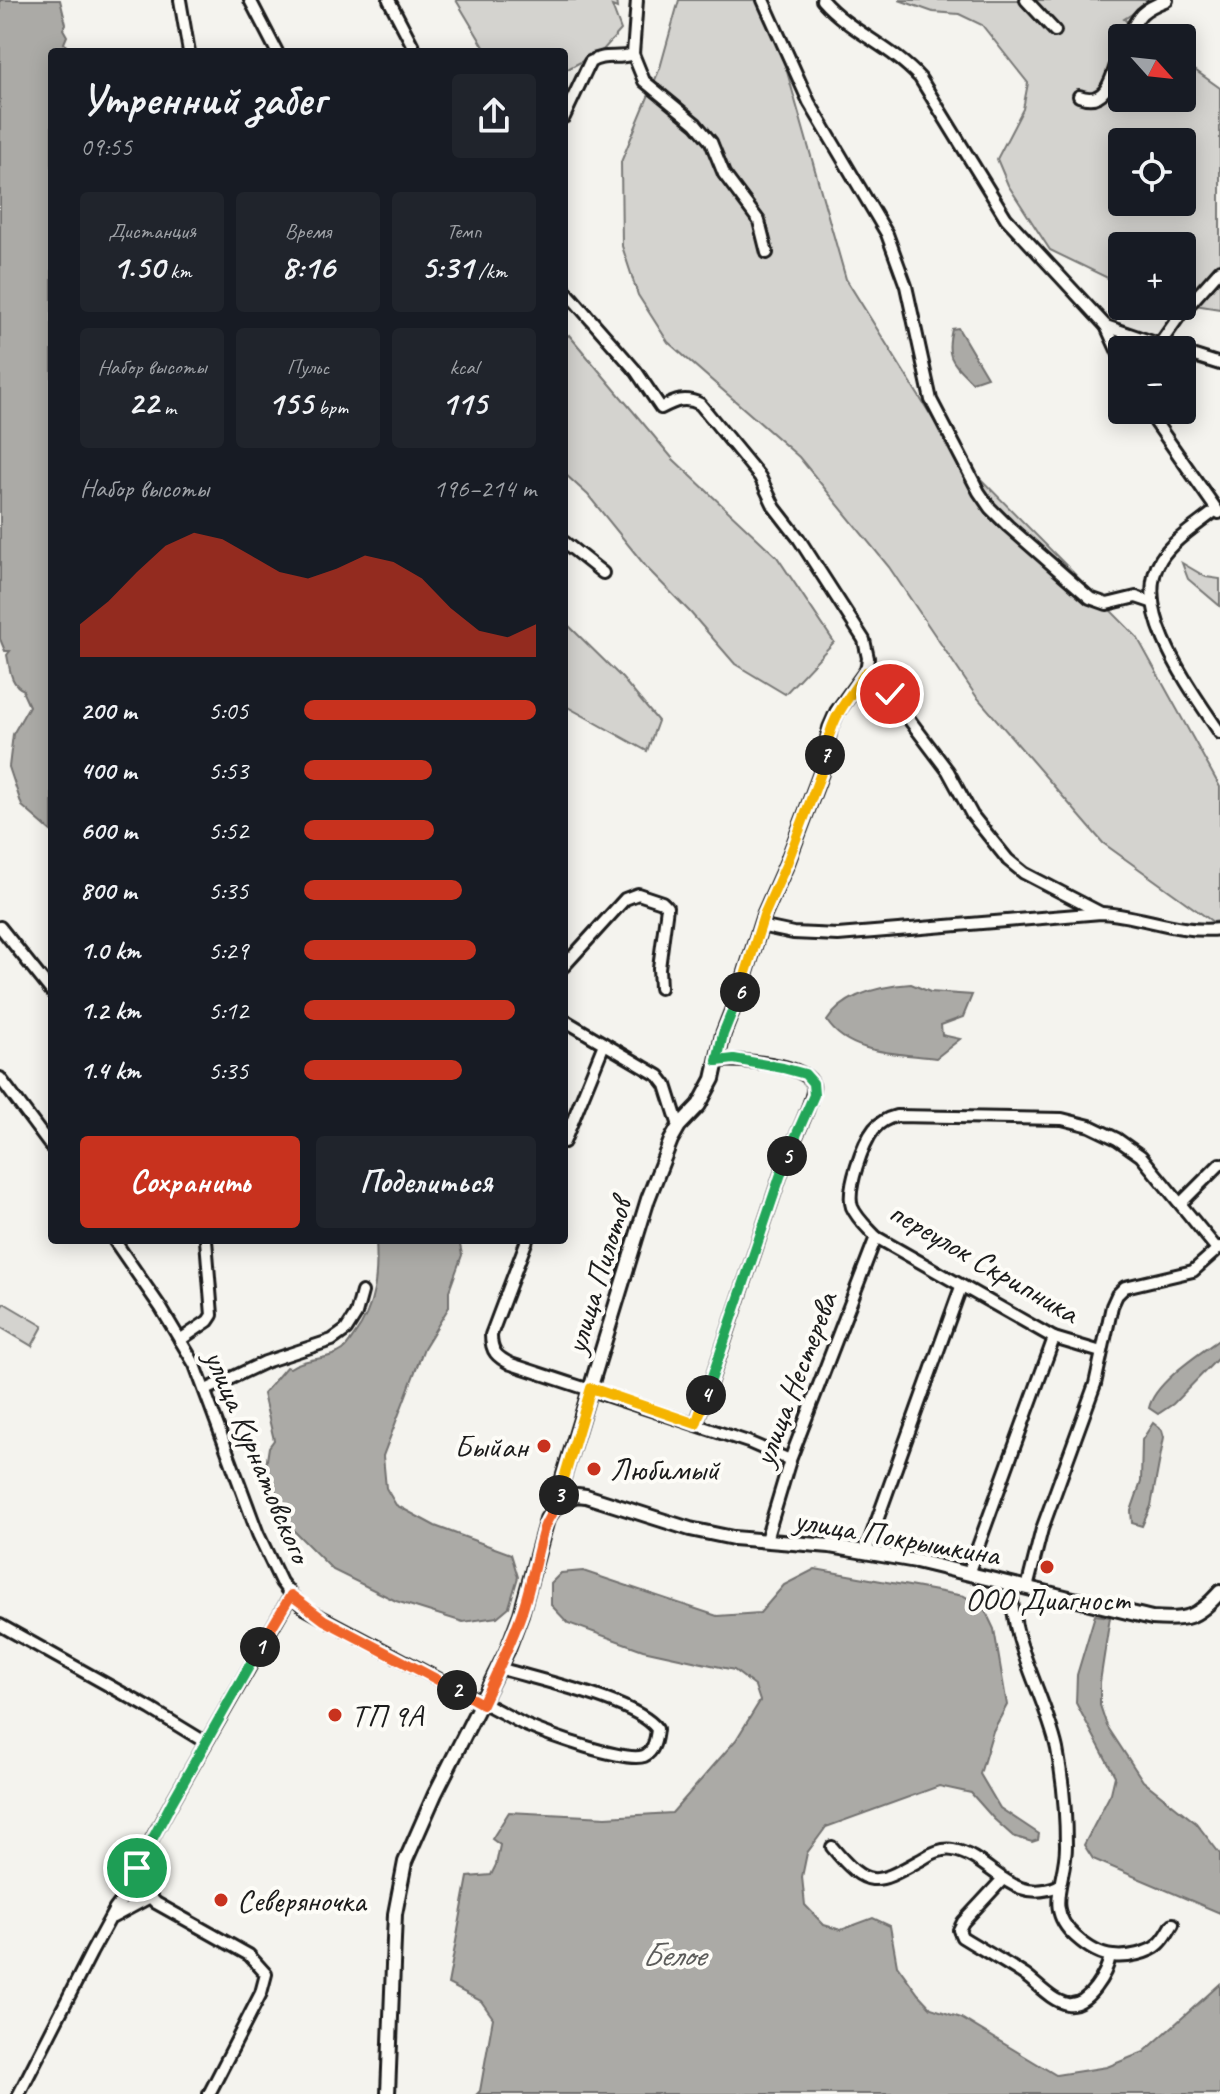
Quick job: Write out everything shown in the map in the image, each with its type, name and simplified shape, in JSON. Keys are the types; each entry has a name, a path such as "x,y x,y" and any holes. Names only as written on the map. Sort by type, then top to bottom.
{"street":[{"path":"180,0 188,48"},
{"path":"250,0 275,48"},
{"path":"389,0 414,48"},
{"path":"637,0 633,54 644,81 696,124 711,142 724,174 759,221 767,253"},
{"path":"763,0 809,102 887,234 906,286 919,354 935,409 979,492 1008,526 1090,598 1107,604 1136,597 1151,602"},
{"path":"822,0 835,14 902,59 920,78 1006,218 1106,326 1111,336"},
{"path":"1026,0 1055,31"},
{"path":"1135,24 1141,13 1167,0"},
{"path":"568,109 590,62 597,57 626,57 633,54"},
{"path":"1079,96 1088,100 1102,95 1108,86"},
{"path":"1165,336 1220,270"},
{"path":"568,294 636,371 661,408 675,401 690,399 700,404 760,477 775,508 799,539 864,640 868,658 866,672 890,694 948,771 980,826 1008,860 1024,873 1101,913"},
{"path":"1106,326 1134,336"},
{"path":"1196,356 1220,364"},
{"path":"1157,424 1218,512 1163,556 1156,573 1151,602 1174,660 1220,733"},
{"path":"568,545 603,573"},
{"name":"улица Пилотов","path":"388,2094 395,1914 405,1862 435,1794 499,1668 521,1614 547,1519 559,1502 559,1491 648,1199 679,1126 706,1094 760,926 821,773 830,728 837,712 866,672"},
{"path":"568,962 625,899 638,894 662,902 667,907 659,968 660,988"},
{"path":"760,926 793,933 848,934 1101,913 1128,915 1178,929 1220,929"},
{"path":"0,927 48,987"},
{"path":"568,1022 659,1076 666,1085 679,1126"},
{"path":"568,1132 604,1044"},
{"path":"696,1424 786,1159 814,1095 813,1083 805,1074 734,1059 717,1061"},
{"path":"0,1078 48,1143"},
{"name":"переулок Скрипника","path":"1101,1352 1054,1338 876,1237 851,1205 853,1181 874,1129 896,1116 1062,1119 1090,1126 1117,1139 1141,1156 1218,1248"},
{"path":"1181,1203 1220,1164"},
{"name":"улица Нестерева","path":"766,1540 790,1460 876,1237"},
{"name":"улица Курнатовского","path":"117,1244 180,1340 206,1390 263,1546 291,1595 324,1620 482,1704 552,1736 635,1758 646,1756 652,1750 657,1729 644,1717 611,1702 499,1668"},
{"path":"180,1340 212,1315 206,1244"},
{"path":"525,1244 491,1335 491,1348 497,1357 696,1424 790,1460"},
{"path":"1027,1588 1042,1529 1095,1384 1117,1295 1125,1287 1193,1271 1218,1248"},
{"path":"866,1551 961,1287"},
{"path":"206,1390 265,1362 332,1340 346,1330 356,1314 362,1292"},
{"path":"968,1574 1054,1338"},
{"name":"улица Покрышкина","path":"559,1502 577,1495 586,1496 690,1529 733,1538 866,1551 1152,1618 1174,1620 1194,1616 1220,1592"},
{"path":"1012,1585 1018,1628 1059,1763 1066,1843 1064,1870 1058,1886 1058,1907 1065,1927 1081,1942 1110,1956 1150,1950 1160,1943 1173,1924"},
{"path":"19,2094 110,1919 137,1880 140,1861 291,1595"},
{"path":"0,1625 205,1742"},
{"path":"832,1847 856,1874 875,1880 890,1877 945,1849 964,1854 1012,1885 1038,1890 1058,1886"},
{"path":"137,1880 162,1907 249,1955 266,1974 261,1993 209,2094"},
{"path":"1002,1880 963,1922 959,1930 962,1937 1052,1996 1070,2004 1088,1994 1104,1975 1110,1956"},
{"path":"110,1919 150,1897"}],"shaded area":[{"path":"456,0 616,0 617,8 612,6 621,30 603,50 568,69 568,48 485,48"},
{"path":"679,0 764,0 846,279 953,451 1137,637 1220,787 1220,921 1213,922 1103,843 976,696 889,567 799,457 668,342 638,295 622,246 621,162 660,68"},
{"path":"899,0 1149,0 1124,19 1130,24 1108,24 1108,112 1196,112 1196,71 1220,88 1220,309 1196,305 1196,232 1108,232 1108,278 1050,250 1008,185 997,159 1023,109 1028,83 982,25 959,14 933,12"},
{"path":"568,336 673,459 777,557 834,642 785,694 735,664 647,568 588,495 568,477"},
{"path":"1182,563 1206,577 1220,579 1220,606 1188,579"},
{"path":"568,625 622,678 658,721 647,751 568,707"},
{"path":"4,1303 43,1326 32,1346 0,1327 0,1309"}],"water":[{"path":"0,0 60,0 66,24 63,29 67,36 64,43 68,48 48,48 48,829 22,806 9,767 13,734 29,706 24,690 11,676 7,655 10,651 5,651 0,639"},
{"path":"958,328 987,377 972,382 952,359 950,339 952,329"},
{"path":"911,984 930,992 972,995 963,1017 941,1025 942,1035 960,1039 936,1058 861,1046 836,1032 827,1021 843,1004 864,993"},
{"path":"376,1244 460,1244 462,1255 449,1291 449,1307 424,1348 383,1456 386,1488 396,1505 435,1526 511,1554 518,1577 509,1607 497,1617 463,1622 396,1601 333,1570 288,1525 266,1466 269,1447 274,1440 263,1394 286,1367 343,1350 367,1313 376,1266"},
{"path":"1220,1339 1220,1356 1173,1404 1158,1414 1149,1408 1168,1379"},
{"path":"1153,1423 1162,1430 1164,1437 1151,1506 1142,1526 1132,1523 1131,1511 1141,1482 1142,1440"},
{"name":"Белое","path":"815,1569 964,1596 984,1608 994,1629 1007,1705 993,1731 980,1774 1000,1808 1039,1834 1038,1840 1032,1842 1013,1836 971,1793 939,1786 826,1827 807,1853 802,1877 805,1905 824,1925 841,1930 873,1918 890,1926 897,1965 931,2008 961,2018 1056,2075 1107,2067 1144,2052 1220,1984 1220,2094 477,2094 493,2018 481,2001 448,1984 468,1877 491,1875 500,1845 492,1839 509,1812 606,1817 672,1813 736,1740 760,1701 755,1686 734,1670 643,1650 568,1623 551,1605 551,1583 561,1573 583,1571 717,1616 760,1613 784,1585"},
{"path":"1095,1615 1110,1617 1100,1682 1100,1705 1107,1726 1143,1781 1196,1823 1220,1854 1220,1913 1093,1859 1084,1845 1111,1793 1115,1776 1076,1703 1077,1675"}],"place":[{"name":"Быйан","path":"544,1446"},
{"name":"Любимый","path":"594,1469"},
{"name":"ООО Диагност","path":"1047,1567"},
{"name":"ТП 9А","path":"335,1715"},
{"name":"Северяночка","path":"221,1900"}],"route":[{"path":"137,1868 291,1595 324,1620 482,1704 521,1614 541,1537 547,1519 559,1502 559,1491 591,1388 696,1424 797,1128 814,1095 813,1083 805,1074 734,1059 717,1061 723,1034 764,915 821,773 830,728 837,712 866,672 890,694"}]}
